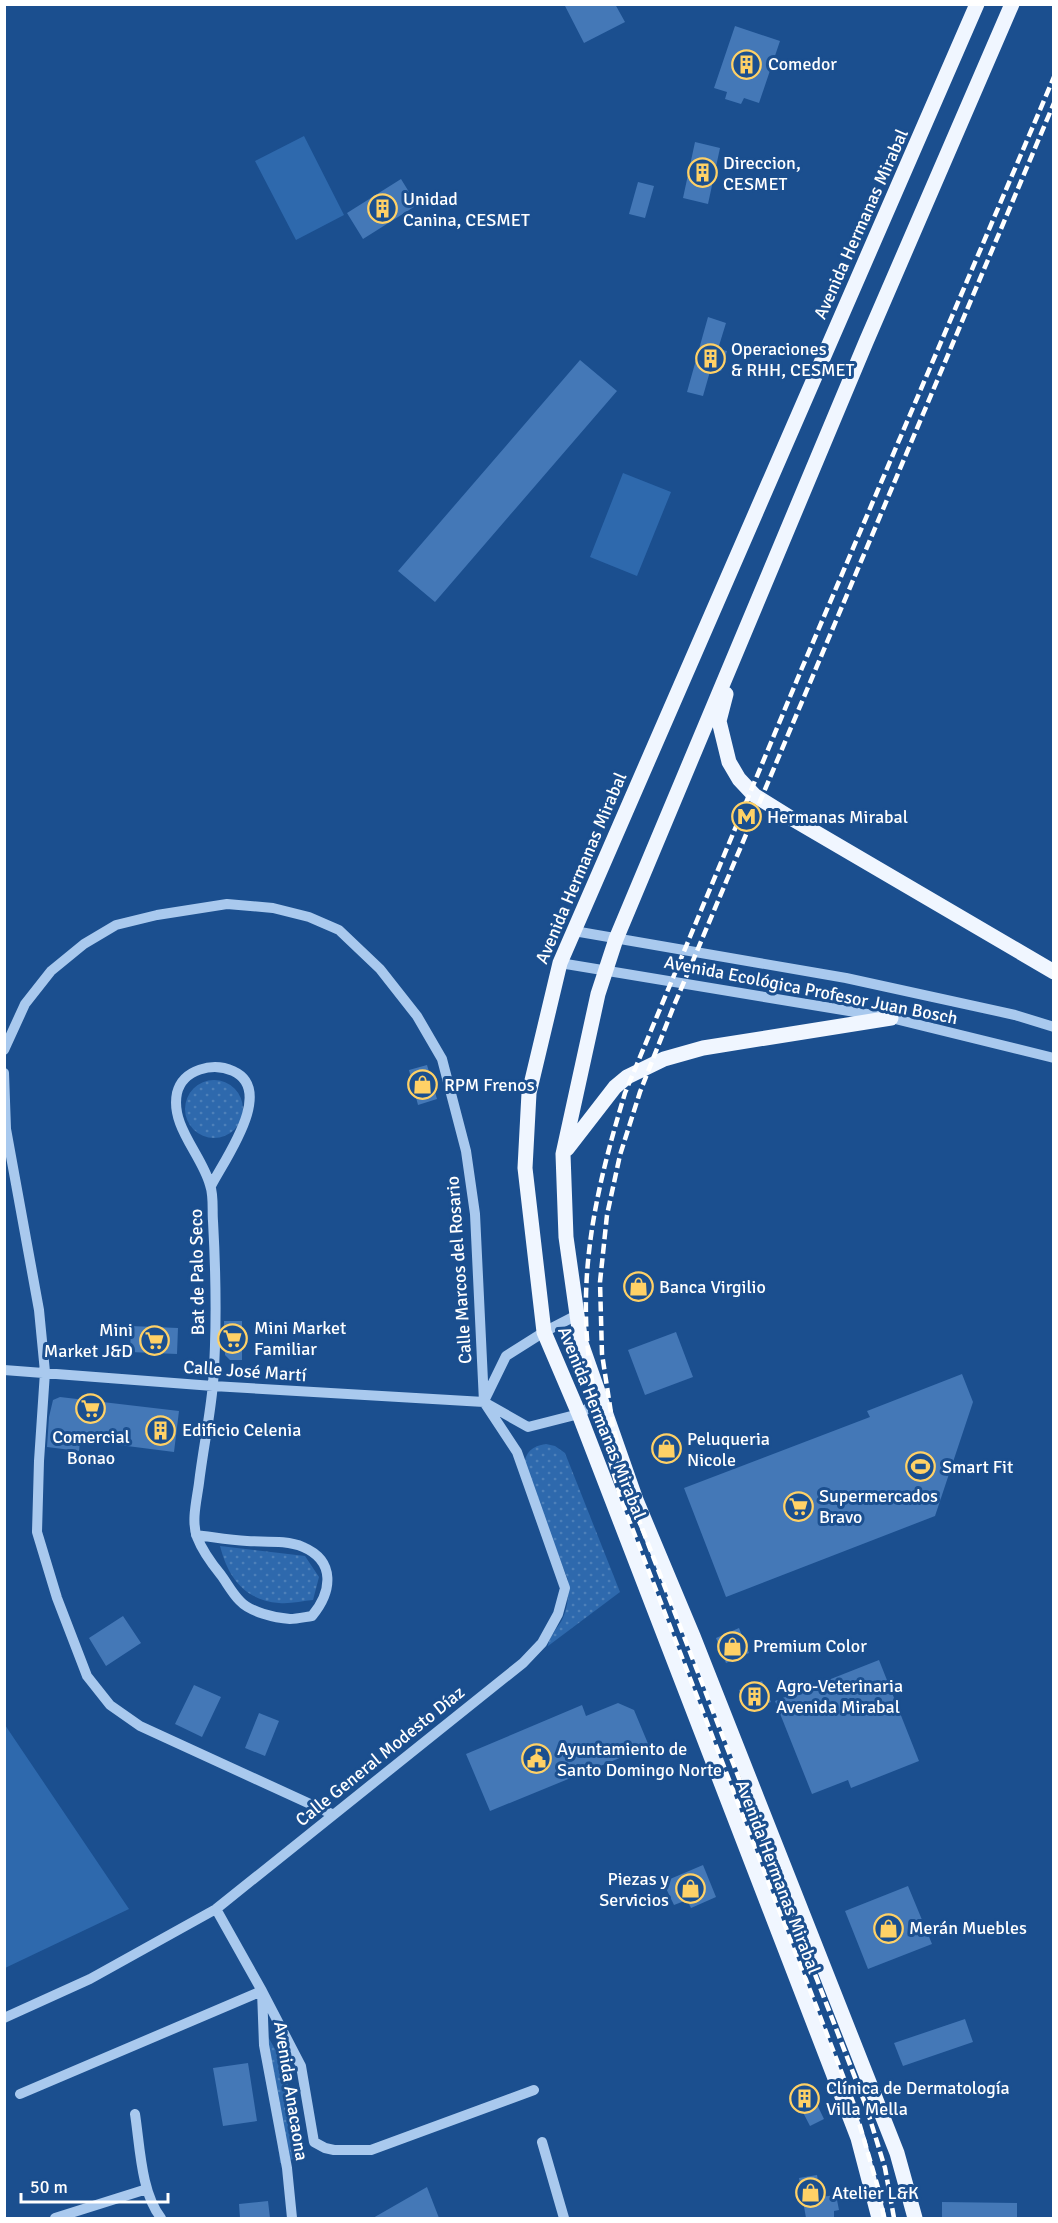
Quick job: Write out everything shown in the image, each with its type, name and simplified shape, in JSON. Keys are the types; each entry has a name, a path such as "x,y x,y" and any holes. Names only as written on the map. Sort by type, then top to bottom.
{"main road":[{"name":"Avenida Hermanas Mirabal","path":"879,2218 858,2138 579,1414 544,1332 525,1168 530,1093 560,963 978,4"},
{"name":"Avenida Hermanas Mirabal","path":"915,2218 897,2153 693,1636 636,1500 581,1343 566,1237 563,1154 604,969 866,342 1012,4"},
{"path":"737,648 719,721 729,762 739,779 754,795 1053,972"},
{"path":"563,1154 615,1087 627,1077 664,1059 703,1048 891,1018"}],"street":[{"name":"Calle Marcos del Rosario","path":"4,1050 25,1004 51,971 84,944 116,925 158,915 227,904 273,908 309,917 339,930 380,969 417,1016 442,1059 466,1151 475,1214 484,1402"},
{"name":"Avenida Ecológica Profesor Juan Bosch","path":"574,931 846,978 1015,1015 1053,1027"},
{"name":"Avenida Ecológica Profesor Juan Bosch","path":"560,963 891,1018 1053,1058"},
{"name":"Bat de Palo Seco","path":"196,1535 302,1546 318,1556 327,1572 328,1589 322,1603 312,1616 290,1619 263,1613 241,1602 213,1566 196,1535 195,1510 213,1386 216,1314 211,1186 179,1118 176,1105 177,1092 182,1081 192,1073 207,1067 226,1068 236,1072 248,1084 250,1097 248,1115 211,1186"},
{"path":"4,1073 6,1129 39,1310 45,1372 37,1532 57,1598 87,1676 110,1705 140,1726 332,1814"},
{"path":"577,1315 506,1356 484,1402 528,1427 579,1414 601,1400"},
{"name":"Calle José Martí","path":"4,1370 213,1386 484,1402"},
{"name":"Calle General Modesto Díaz","path":"4,2019 90,1979 216,1909 523,1663 542,1643 558,1614 566,1588 517,1452 484,1402"},
{"name":"Avenida Anacaona","path":"216,1909 262,1991 264,2044 287,2168 292,2218"},
{"path":"20,2094 262,1991 301,2066 314,2142 325,2148 371,2150 534,2090"},
{"path":"135,2114 147,2189 155,2211 161,2218"},
{"path":"542,2142 564,2218"},
{"path":"55,2218 147,2189"}],"shaded area":[{"path":"304,136 344,215 296,240 255,161"},
{"path":"623,473 671,492 637,576 590,557"},
{"path":"214,1080 230,1085 238,1093 243,1109 238,1125 230,1133 214,1138 198,1133 190,1125 185,1109 190,1093 198,1085"},
{"path":"546,1444 555,1446 565,1453 620,1592 548,1646 566,1610 568,1580 524,1466 530,1451"},
{"path":"220,1546 305,1556 319,1577 313,1600 279,1603 267,1601 247,1592 233,1577"},
{"path":"5,1725 129,1909 4,1968"},
{"path":"267,2035 284,2065 303,2156 280,2163"}],"building":[{"path":"564,4 615,4 625,22 584,43"},
{"name":"Comedor","path":"735,26 780,41 759,103 744,98 741,104 725,99 727,92 714,88"},
{"name":"Direccion, CESMET","path":"695,142 720,148 708,204 683,198"},
{"name":"Unidad Canina, CESMET","path":"401,179 417,205 363,239 347,213"},
{"path":"638,182 654,186 645,218 629,214"},
{"name":"Operaciones & RHH, CESMET","path":"708,317 726,323 718,349 727,351 721,371 711,368 703,396 687,392"},
{"path":"580,360 617,391 435,602 398,571"},
{"name":"RPM Frenos","path":"427,1065 437,1099 418,1105 409,1070"},
{"name":"Mini Market Familiar","path":"224,1321 242,1321 242,1360 230,1360 225,1355"},
{"name":"Mini Market J&D","path":"131,1326 178,1328 177,1354 130,1352"},
{"path":"676,1332 693,1377 645,1395 628,1350"},
{"name":"Supermercados Bravo","path":"962,1374 973,1402 935,1516 726,1597 684,1488 870,1417 867,1411"},
{"path":"60,1397 179,1411 174,1452 80,1440 79,1451 47,1447 49,1417 53,1400"},
{"name":"Peluqueria Nicole","path":"670,1437 678,1456 663,1463 655,1443"},
{"path":"123,1616 141,1643 106,1666 89,1638"},
{"name":"Premium Color","path":"739,1628 749,1653 726,1663 716,1638"},
{"path":"879,1660 919,1761 851,1788 848,1780 812,1794 775,1701"},
{"name":"Agro-Veterinaria Avenida Mirabal","path":"762,1681 771,1702 748,1711 739,1690"},
{"path":"194,1685 221,1697 202,1737 175,1724"},
{"name":"Ayuntamiento de Santo Domingo Norte","path":"618,1703 634,1710 649,1746 490,1811 466,1754 582,1705 586,1716"},
{"path":"259,1713 279,1721 265,1756 245,1748"},
{"name":"Piezas y Servicios","path":"703,1865 716,1897 691,1908 687,1900 674,1905 663,1882"},
{"name":"Merán Muebles","path":"908,1886 932,1944 868,1969 845,1911"},
{"path":"965,2019 973,2042 903,2066 894,2043"},
{"path":"248,2063 257,2121 223,2126 213,2068"},
{"path":"808,2086 824,2119 810,2126 793,2093"},
{"path":"817,2175 821,2197 836,2195 839,2210 834,2211 834,2218 806,2218 799,2178"},
{"path":"427,2187 439,2218 373,2218"},
{"path":"268,2201 270,2218 240,2218 239,2204"},
{"path":"942,2202 1017,2203 1017,2218 942,2218"}],"railway":[{"path":"884,2218 879,2191 853,2102 621,1499 592,1380 587,1339 587,1276 600,1184 625,1093 802,668 1054,77"},
{"path":"894,2218 885,2168 866,2106 635,1510 613,1426 602,1354 600,1282 607,1215 620,1155 640,1092 673,1008 1054,103"}],"place":[{"name":"Comedor","path":"747,64"},
{"name":"Direccion, CESMET","path":"702,173"},
{"name":"Unidad Canina, CESMET","path":"382,209"},
{"name":"Operaciones & RHH, CESMET","path":"710,359"},
{"name":"Hermanas Mirabal","path":"746,817"},
{"name":"RPM Frenos","path":"423,1085"},
{"name":"Banca Virgilio","path":"638,1287"},
{"name":"Mini Market Familiar","path":"233,1338"},
{"name":"Mini Market J&D","path":"154,1340"},
{"name":"Comercial Bonao","path":"91,1408"},
{"name":"Edificio Celenia","path":"161,1430"},
{"name":"Peluqueria Nicole","path":"666,1449"},
{"name":"Smart Fit","path":"921,1467"},
{"name":"Supermercados Bravo","path":"798,1506"},
{"name":"Premium Color","path":"732,1646"},
{"name":"Agro-Veterinaria Avenida Mirabal","path":"755,1696"},
{"name":"Ayuntamiento de Santo Domingo Norte","path":"536,1759"},
{"name":"Piezas y Servicios","path":"690,1889"},
{"name":"Merán Muebles","path":"888,1928"},
{"name":"Clínica de Dermatología Villa Mella","path":"805,2098"},
{"name":"Atelier L&K","path":"811,2193"}]}
